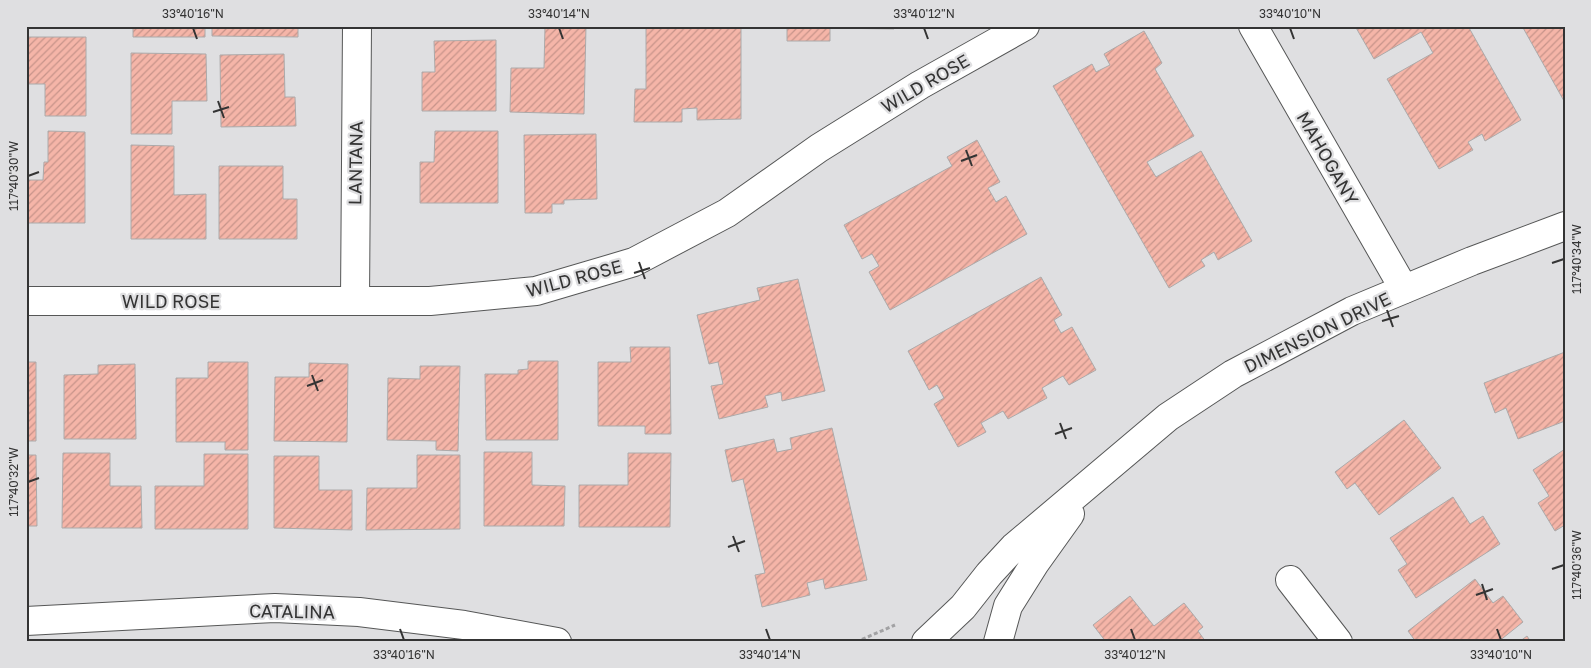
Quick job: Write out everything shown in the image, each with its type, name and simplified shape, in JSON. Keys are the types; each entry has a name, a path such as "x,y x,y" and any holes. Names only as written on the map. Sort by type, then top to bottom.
{"street":[{"name":"LANTANA","path":"355,300 356,26"},
{"name":"WILD ROSE","path":"26,301 430,301 536,291 634,262 727,213 819,148 920,85 1025,26"},
{"name":"MAHOGANY","path":"1253,26 1404,289"},
{"name":"DIMENSION DRIVE","path":"926,642 963,607 989,574 1014,547 1168,417 1233,374 1352,311 1472,261 1565,226"},
{"name":"DIMENSION DRIVE","path":"998,642 1008,606 1035,563 1094,480"},
{"path":"1290,580 1338,642"},
{"name":"CATALINA","path":"26,621 275,608 359,612 464,625 557,642"}],"building":[{"path":"133,26 205,26 205,37 133,37"},
{"path":"212,26 298,26 298,37 212,36"},
{"path":"545,26 586,26 584,114 510,112 511,68 544,68"},
{"path":"646,26 741,26 741,119 697,120 697,108 682,109 682,122 634,122 635,89 646,89"},
{"path":"787,26 894,26 894,29 830,28 830,41 787,41"},
{"path":"1355,26 1468,26 1521,120 1485,141 1482,134 1468,142 1473,150 1439,169 1387,79 1433,53 1421,32 1374,59"},
{"path":"1522,26 1565,26 1564,101"},
{"path":"1144,31 1162,63 1155,69 1194,136 1147,162 1156,177 1201,151 1252,241 1218,260 1214,252 1201,260 1205,266 1169,288 1053,86 1092,64 1096,72 1110,65 1104,54"},
{"path":"26,37 86,37 86,116 45,116 45,84 26,84"},
{"path":"496,40 496,111 422,111 422,72 435,72 434,41"},
{"path":"131,53 206,54 207,101 172,101 172,134 131,134"},
{"path":"284,54 285,97 295,97 296,126 221,127 220,55"},
{"path":"48,131 85,132 85,223 26,223 26,180 43,180 44,162 48,162"},
{"path":"435,131 498,131 498,203 420,203 420,162 434,162"},
{"path":"596,134 597,199 564,200 564,204 552,204 552,213 525,213 524,135"},
{"path":"977,140 1000,182 988,188 996,202 1006,196 1027,234 890,310 869,272 879,266 872,254 862,259 844,225 952,166 947,157"},
{"path":"131,145 174,146 174,195 206,194 206,239 131,239"},
{"path":"219,166 283,166 283,199 297,199 297,239 219,239"},
{"path":"1041,277 1062,315 1054,320 1061,333 1072,327 1096,370 1069,385 1063,376 1042,388 1047,398 1008,419 1003,411 981,423 986,432 958,447 934,404 944,398 937,385 929,390 908,351"},
{"path":"798,279 825,391 782,401 781,392 765,396 768,407 719,419 711,386 723,384 718,362 709,364 697,315 760,300 757,288"},
{"path":"630,347 670,347 671,434 645,434 645,426 598,426 598,362 631,362"},
{"path":"1565,352 1565,421 1518,439 1506,408 1495,413 1484,383"},
{"path":"528,361 558,361 558,440 486,440 485,374 518,374 518,370 528,369"},
{"path":"26,362 36,362 36,441 26,441"},
{"path":"208,362 248,362 248,450 225,450 225,442 176,442 176,378 208,378"},
{"path":"309,363 348,364 347,442 274,441 275,377 309,377"},
{"path":"135,364 136,439 64,439 64,375 98,374 98,365"},
{"path":"420,366 460,366 458,451 436,450 436,441 387,440 388,378 420,379"},
{"path":"1404,420 1441,468 1379,515 1355,483 1347,489 1335,472"},
{"path":"832,428 867,580 825,589 823,579 807,583 810,595 762,607 755,575 765,573 743,479 732,482 725,450 774,439 777,452 792,449 790,438"},
{"path":"1565,449 1565,525 1555,531 1538,503 1549,496 1533,470"},
{"path":"484,452 532,452 532,485 565,486 564,526 484,526"},
{"path":"63,453 110,453 110,486 141,486 142,528 62,528"},
{"path":"628,453 671,453 670,527 579,527 579,485 628,485"},
{"path":"204,454 248,454 248,529 155,529 155,486 204,486"},
{"path":"26,455 36,455 37,526 26,526"},
{"path":"417,455 460,455 460,529 366,530 367,488 417,488"},
{"path":"274,456 319,456 319,490 352,490 352,530 274,528"},
{"path":"1453,497 1470,524 1483,516 1500,544 1416,598 1398,570 1407,564 1390,538"},
{"path":"1475,579 1493,603 1503,596 1523,622 1498,642 1416,642 1408,631"},
{"path":"1130,596 1154,626 1184,603 1203,627 1198,631 1206,642 1106,642 1093,625"},
{"path":"1527,636 1531,642 1519,642"}]}
